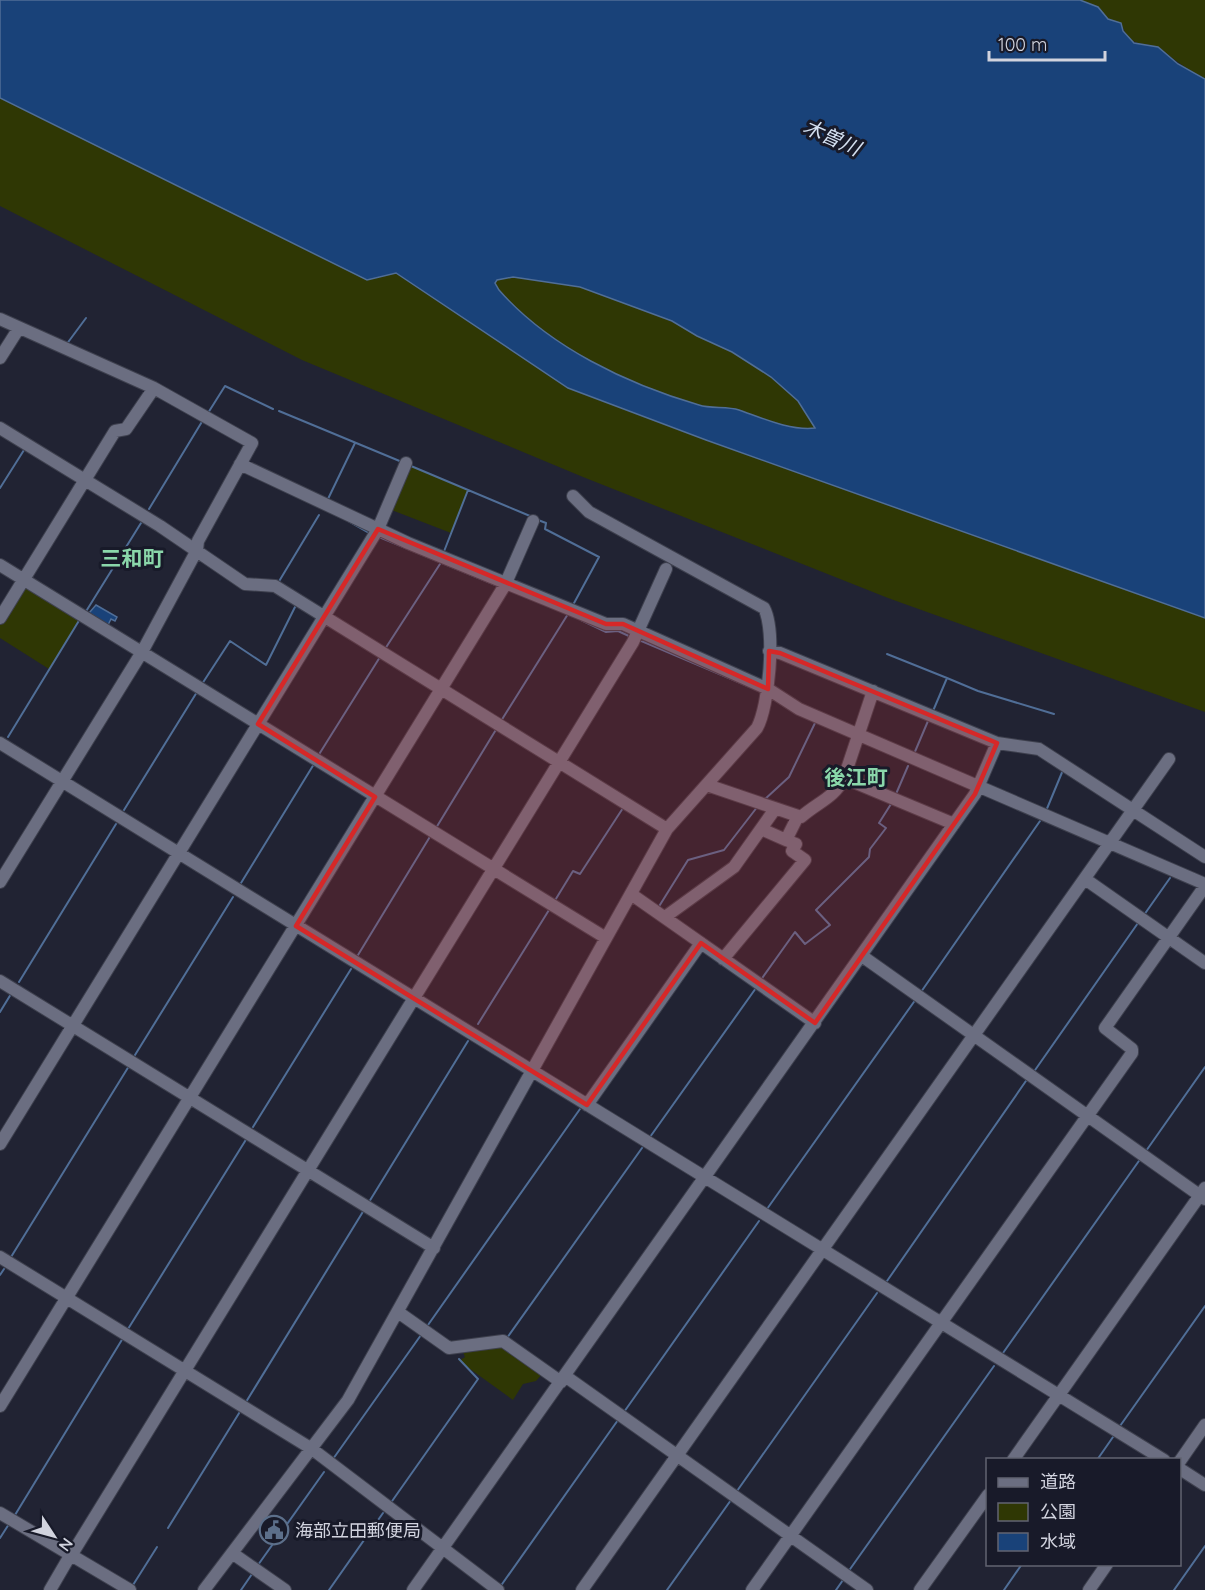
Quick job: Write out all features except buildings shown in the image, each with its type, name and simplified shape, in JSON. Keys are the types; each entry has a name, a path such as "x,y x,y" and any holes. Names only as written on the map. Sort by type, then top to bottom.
{"street":[{"path":"0,319 154,388 252,443 198,541 197,550 142,652 0,882"},
{"path":"0,358 19,328"},
{"path":"0,618 115,431 126,429 154,388"},
{"path":"0,428 197,550 245,584 276,586 667,829"},
{"path":"0,1144 378,529 406,463"},
{"path":"240,464 378,529 606,624 623,624 636,635 768,689 799,709 1205,885 1105,1028 1132,1048 1132,1053 752,1590"},
{"path":"204,1590 348,1400 667,829 757,728 764,715 768,689 769,651 767,614 759,603 589,512 573,496"},
{"path":"0,1406 507,582 533,521"},
{"path":"0,565 606,938"},
{"path":"50,1590 636,635 666,569"},
{"path":"769,651 780,653 997,743 1040,749 1205,857"},
{"path":"707,785 801,817 820,801 836,793 860,735 873,692"},
{"path":"0,743 821,1251 1161,1458"},
{"path":"413,1590 954,824 980,786 997,743"},
{"path":"582,1590 1169,759"},
{"path":"844,778 954,824"},
{"path":"665,917 734,867 775,809"},
{"path":"786,840 798,816"},
{"path":"723,959 805,860 792,852 796,844 761,828"},
{"path":"1085,879 1205,963"},
{"path":"631,894 815,1023"},
{"path":"587,1105 701,943"},
{"path":"862,957 1086,1116 1203,1194 1014,1458"},
{"path":"0,981 192,1095 307,1170 434,1248"},
{"path":"0,1257 312,1449 441,1550 498,1590"},
{"path":"398,1312 461,1356"},
{"path":"449,1348 503,1341 677,1456 867,1590"},
{"path":"1181,1458 1205,1425"},
{"path":"1181,1470 1205,1485"},
{"path":"920,1590 986,1496"},
{"path":"0,1513 130,1590"},
{"path":"232,1553 285,1590"},
{"path":"1089,1590 1106,1566"}],"highlighted area":[{"path":"378,529 606,624 623,624 768,689 769,651 780,653 997,743 975,794 815,1023 701,943 587,1105 296,926 375,797 258,724"}],"green space":[{"path":"1080,0 1205,0 1205,79 1158,48 1135,42 1125,33 1121,23 1108,19 1098,7"},
{"path":"0,98 367,279 396,273 568,388 706,440 1205,618 1205,712 888,598 583,477 302,360 0,206"},
{"path":"513,276 564,283 606,295 713,341 780,383 803,405 815,428 786,425 734,409 699,405 644,386 590,361 541,329 499,290 495,283 497,280"},
{"path":"408,465 468,490 451,533 389,509"},
{"path":"25,585 80,619 49,669 0,638 0,625"},
{"path":"503,1344 543,1373 536,1381 523,1384 513,1400 459,1361 465,1357 463,1352"}],"water":[{"name":"木曽川","path":"0,0 1080,0 1098,7 1108,19 1121,23 1123,31 1134,43 1158,47 1178,64 1205,79 1205,618 706,440 568,388 396,273 367,280 0,98","holes":["513,277 580,287 672,321 697,336 732,352 771,377 798,401 815,428 796,428 734,409 699,405 617,374 565,346 541,329 519,310 495,283 497,280"]},
{"path":"96,605 117,617 115,621 111,619 108,625 89,613"}],"waterway":[{"path":"66,345 86,318"},
{"path":"208,413 225,386 273,409"},
{"path":"279,411 402,462"},
{"path":"149,509 203,420"},
{"path":"327,501 355,443"},
{"path":"0,488 24,450"},
{"path":"411,466 530,516"},
{"path":"443,554 468,490"},
{"path":"278,583 319,515"},
{"path":"538,520 546,523 545,529 599,557 573,605"},
{"path":"348,521 369,533"},
{"path":"85,613 141,523"},
{"path":"379,537 498,586"},
{"path":"385,649 440,564"},
{"path":"202,684 230,641 266,665 296,605"},
{"path":"501,721 568,614"},
{"path":"8,737 80,619"},
{"path":"581,620 606,632 618,631 631,637"},
{"path":"639,640 750,687"},
{"path":"887,654 947,678 933,711"},
{"path":"318,756 380,657"},
{"path":"947,678 978,691 1054,714"},
{"path":"124,810 197,692"},
{"path":"914,754 928,721"},
{"path":"764,800 789,777 815,723"},
{"path":"436,828 497,728"},
{"path":"241,883 314,764"},
{"path":"896,794 908,766"},
{"path":"1046,811 1063,770"},
{"path":"760,981 795,932 805,944 830,925 816,910 869,857 870,849 886,828 879,823 891,804"},
{"path":"658,908 688,860 724,850 758,806"},
{"path":"554,902 573,871 580,874 623,808"},
{"path":"921,992 1040,821"},
{"path":"19,982 116,824"},
{"path":"358,955 431,835"},
{"path":"1144,915 1170,878"},
{"path":"135,1055 233,897"},
{"path":"478,1024 549,910"},
{"path":"1033,1073 1138,923"},
{"path":"253,1127 351,969"},
{"path":"650,1137 756,988"},
{"path":"0,1012 11,994"},
{"path":"767,1209 916,999"},
{"path":"369,1202 468,1041"},
{"path":"11,1257 129,1066"},
{"path":"1146,1151 1205,1067"},
{"path":"887,1281 1028,1078"},
{"path":"428,1325 580,1109"},
{"path":"128,1329 247,1138"},
{"path":"507,1338 642,1148"},
{"path":"1003,1353 1141,1158"},
{"path":"246,1402 364,1210"},
{"path":"624,1412 759,1221"},
{"path":"0,1275 4,1269"},
{"path":"737,1491 877,1293"},
{"path":"1120,1426 1205,1306"},
{"path":"333,1459 421,1335"},
{"path":"15,1515 123,1338"},
{"path":"390,1504 478,1379 459,1359"},
{"path":"848,1572 994,1366"},
{"path":"168,1528 241,1410"},
{"path":"500,1587 618,1420"},
{"path":"1098,1458 1113,1437"},
{"path":"258,1565 324,1472"},
{"path":"667,1590 731,1500"},
{"path":"329,1590 383,1513"},
{"path":"0,1538 9,1524"},
{"path":"1174,1590 1205,1546"},
{"path":"133,1585 157,1547"},
{"path":"1004,1590 1021,1566"},
{"path":"241,1590 252,1574"},
{"path":"836,1590 843,1580"}],"place":[{"name":"海部立田郵便局","path":"274,1530"}],"district":[{"name":"三和町","path":"132,558"},
{"name":"後江町","path":"856,777"}]}
